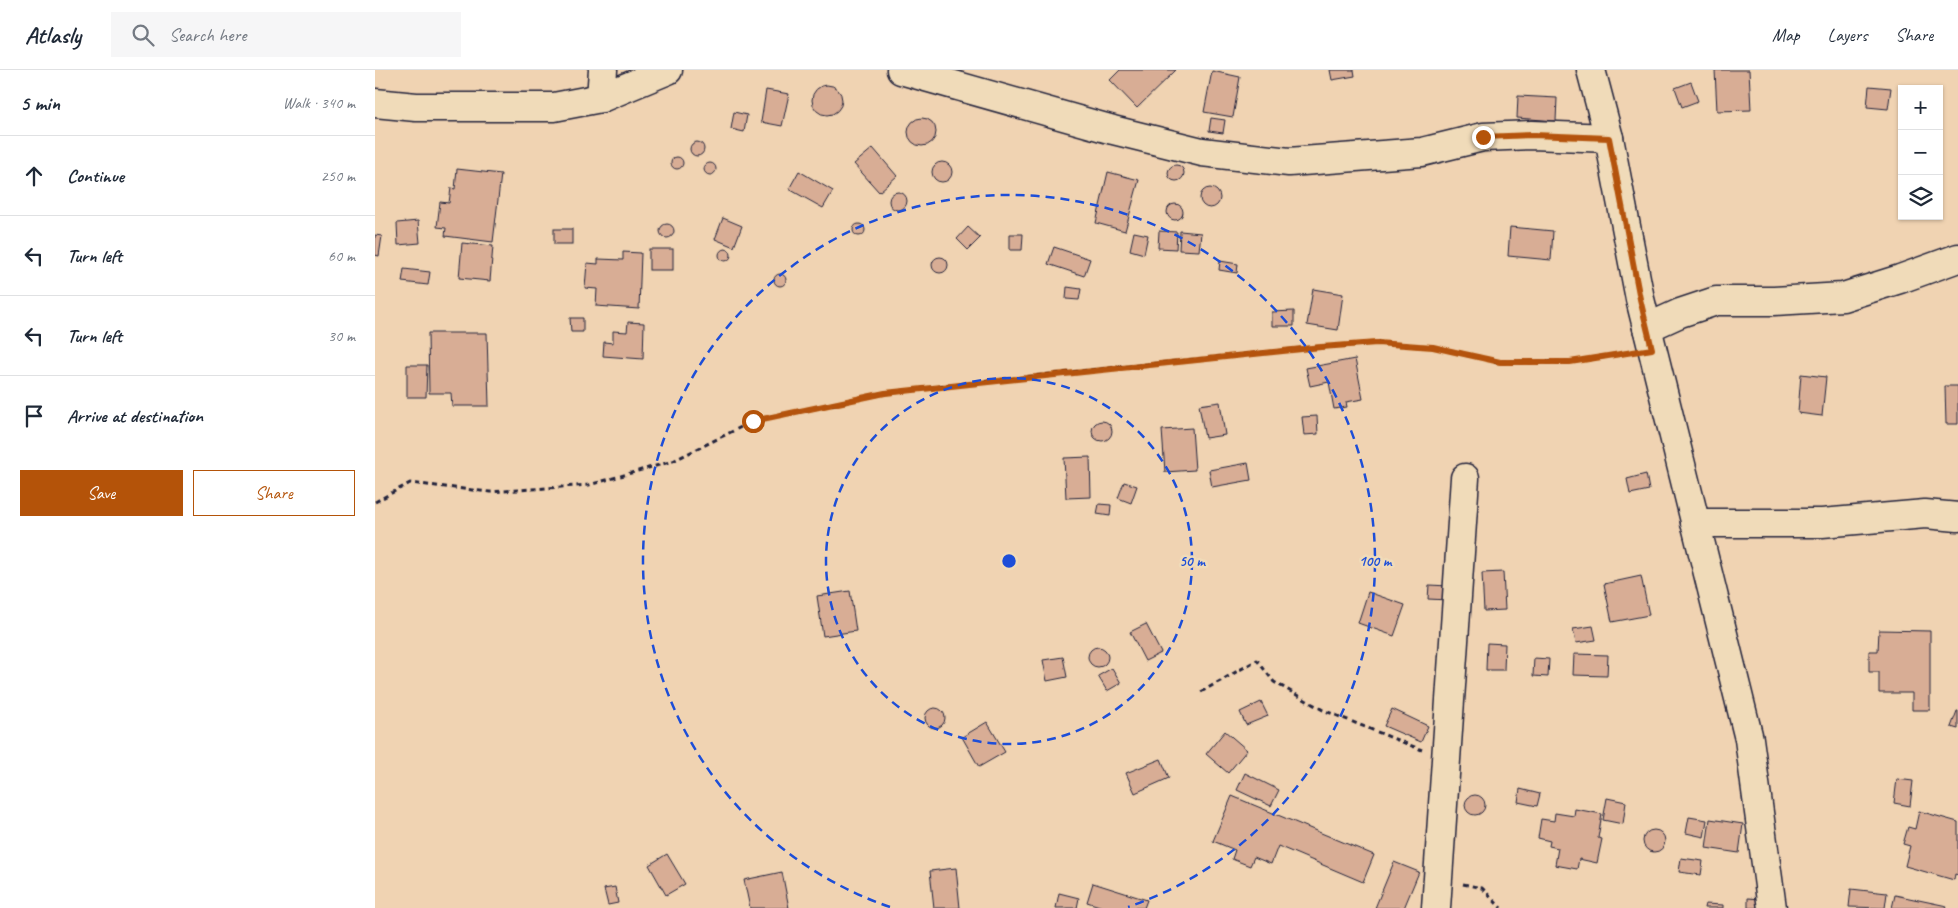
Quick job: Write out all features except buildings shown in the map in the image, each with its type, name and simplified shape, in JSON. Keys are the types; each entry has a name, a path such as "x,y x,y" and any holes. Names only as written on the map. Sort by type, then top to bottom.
{"street":[{"path":"601,98 603,70"},
{"path":"375,103 416,106 554,107 601,98 668,70"},
{"path":"901,70 1113,130 1193,150 1289,162 1422,152 1483,137 1533,135 1609,138"},
{"path":"1591,70 1609,138 1650,339 1749,739 1771,908"},
{"path":"1650,339 1680,313 1716,301 1774,302 1843,297 1901,280 1958,258"},
{"path":"1436,908 1465,478"},
{"path":"1695,523 1822,523 1925,514 1958,518"}],"path":[{"path":"375,502 410,483 490,492 589,485 673,461 753,421 894,392 1321,347 1377,343 1433,347 1500,362 1570,362 1650,339"},
{"path":"1201,692 1257,660 1274,682 1323,710 1446,760"},
{"path":"1438,879 1481,888 1501,908"}],"route":[{"path":"753,421 885,393 1321,347 1377,343 1433,347 1500,362 1570,362 1652,349 1640,299 1609,138 1533,135 1483,137"}]}
